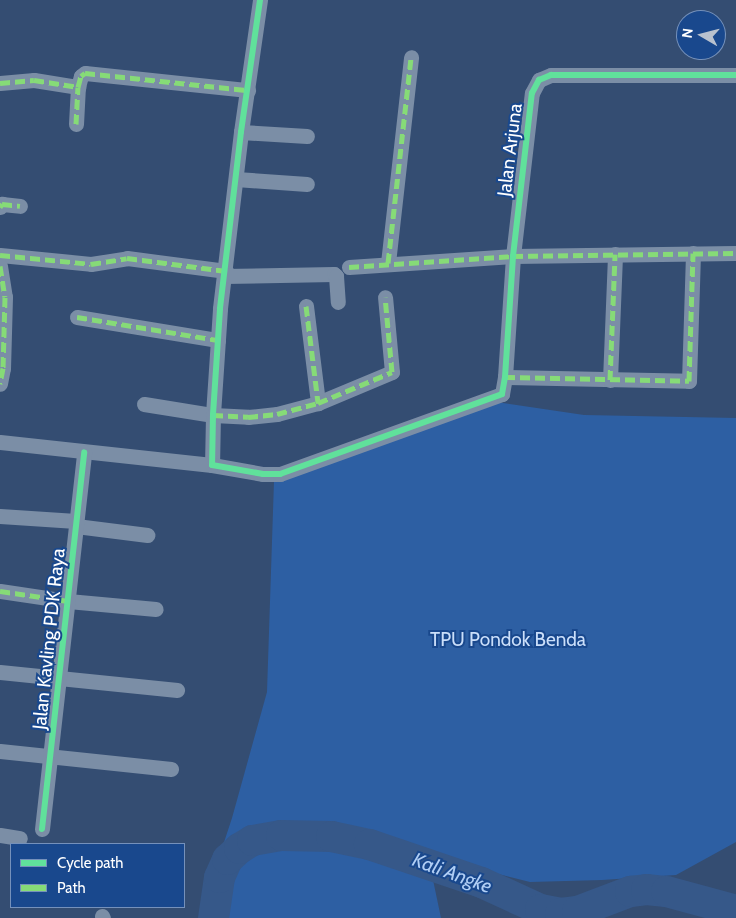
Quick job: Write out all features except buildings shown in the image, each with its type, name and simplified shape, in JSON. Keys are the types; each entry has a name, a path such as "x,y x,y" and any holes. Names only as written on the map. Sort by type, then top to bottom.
{"street":[{"path":"0,442 212,465 212,415 218,340 241,132 260,0"},
{"path":"388,264 411,57"},
{"path":"76,124 78,87 82,74 88,73 248,90"},
{"name":"Jalan Arjuna","path":"212,465 263,474 280,474 500,396 505,377 512,256 532,92 538,80 551,74 736,75"},
{"path":"0,83 34,80 78,87"},
{"path":"241,132 307,136"},
{"path":"236,179 307,184"},
{"path":"0,207 2,204 20,206"},
{"path":"505,377 688,381 693,253"},
{"path":"349,266 512,256 736,253"},
{"path":"610,380 615,254"},
{"path":"0,255 91,264 127,258 225,273 334,274 336,276 338,302"},
{"path":"0,266 5,298 3,368 0,384"},
{"path":"144,404 212,415 248,417 277,414 318,404 392,372 385,297"},
{"path":"306,306 318,404"},
{"path":"77,317 218,340"},
{"name":"Jalan Kavling PDK Raya","path":"42,829 84,452"},
{"path":"0,516 76,524 148,535"},
{"path":"0,591 156,609"},
{"path":"0,672 177,690"},
{"path":"0,750 171,769"},
{"path":"0,835 20,838"}],"green space":[{"name":"TPU Pondok Benda","path":"496,402 584,415 736,418 736,842 676,875 602,880 530,882 428,856 441,918 199,918 232,818 267,692 274,481"}],"waterway":[{"name":"Kali Angke","path":"213,918 219,877 227,859 252,840 281,835 331,836 369,844 481,882 540,909 560,913 577,911 630,891 646,889 666,891 736,910"}],"marked path":[{"path":"388,263 411,57"},
{"path":"76,124 78,87 81,76 85,73 248,90"},
{"path":"0,83 34,80 78,87"},
{"path":"0,207 2,204 20,206"},
{"path":"505,377 689,381 693,253"},
{"path":"349,267 513,256 736,253"},
{"path":"610,380 615,254"},
{"path":"0,255 91,264 127,258 226,271"},
{"path":"0,266 5,297 3,368 0,384"},
{"path":"213,415 248,417 277,414 318,403 392,372 385,297"},
{"path":"306,306 318,403"},
{"path":"77,317 218,340"},
{"path":"0,591 68,601"}],"cycle path":[{"path":"260,0 241,132 220,309 213,415 212,465 263,474 280,474 502,394 505,377 513,256 532,93 539,80 551,75 736,75"},
{"path":"42,829 84,452"}]}
